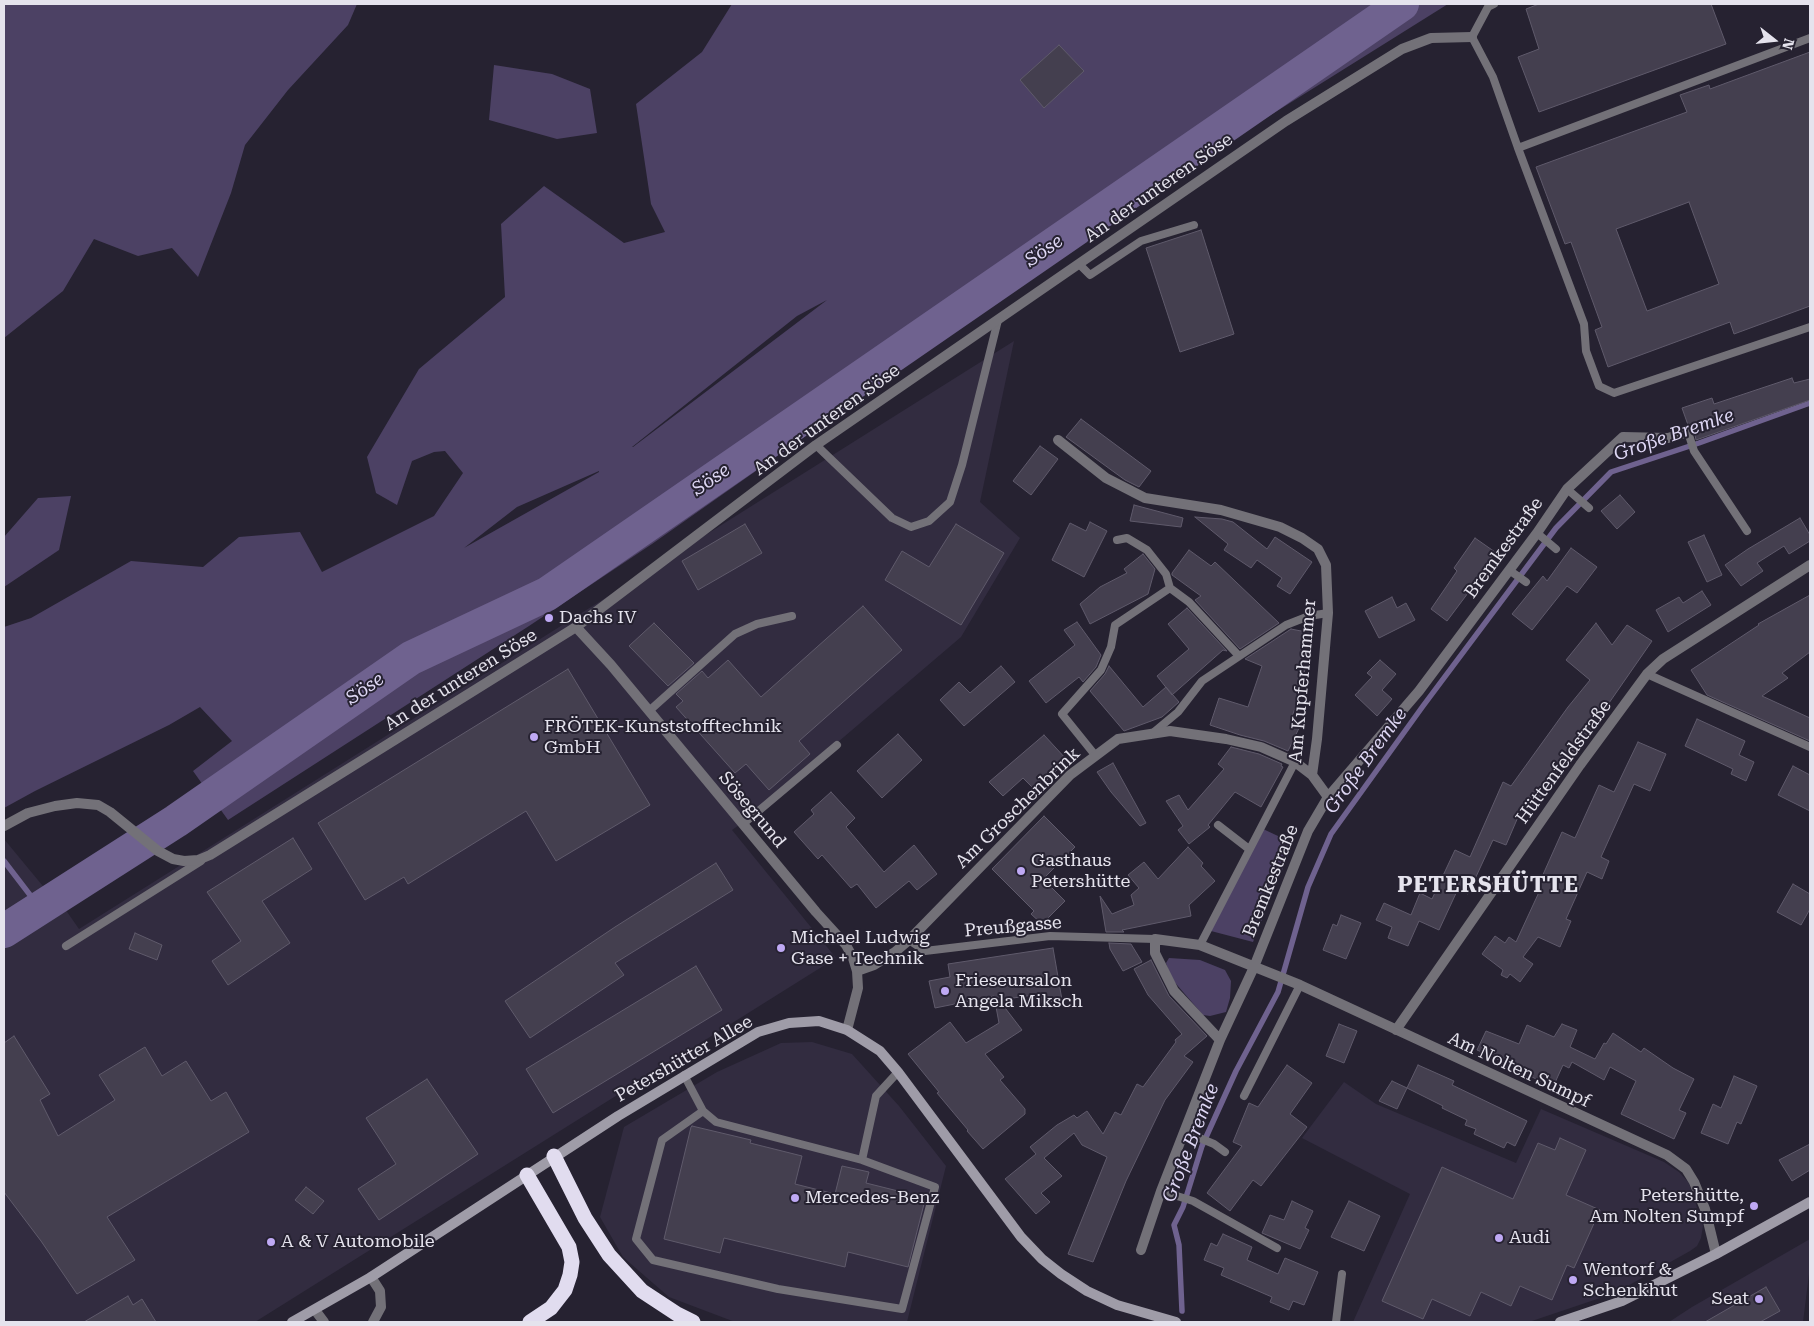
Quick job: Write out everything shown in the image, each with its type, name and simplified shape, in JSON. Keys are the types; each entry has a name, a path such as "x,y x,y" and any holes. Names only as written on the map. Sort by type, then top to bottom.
{"highway":[{"path":"554,1156 585,1218 610,1255 642,1291 693,1322"},
{"path":"527,1175 569,1247 572,1262 565,1290 551,1308 530,1322"}],"street":[{"name":"An der unteren Söse","path":"5,825 28,813 77,803 98,806 110,812 158,850 173,859 184,862 198,860 210,855 576,627 816,445 1286,121 1402,49 1431,38 1472,37"},
{"name":"Bremkestraße","path":"1141,1250 1161,1191 1220,1040 1254,967 1308,831 1328,797 1419,691 1513,573 1540,536 1567,489 1623,437 1668,438 1688,432"},
{"name":"Am Kupferhammer","path":"1058,440 1106,478 1145,498 1221,510 1280,527 1302,538 1318,549 1326,565 1328,613 1312,775"},
{"name":"Hüttenfeldstraße","path":"1396,1030 1580,764 1647,674 1663,659 1810,565"},
{"name":"Sösegrund","path":"576,627 611,665 816,912 846,945 854,958 858,988 847,1030"},
{"name":"Am Groschenbrink","path":"857,971 874,965 895,952 1070,775 1118,739 1170,731 1226,739 1261,747 1295,762 1312,775 1328,797"},
{"name":"Am Nolten Sumpf","path":"1155,939 1200,944 1295,983 1667,1155 1686,1169 1694,1182 1705,1209 1716,1254"},
{"path":"1155,939 1154,953 1174,991 1220,1040"},
{"name":"Petershütter Allee","path":"292,1322 371,1277 554,1156 684,1075 758,1032 789,1023 819,1022 847,1030 880,1051 898,1072 1021,1237 1042,1259 1074,1283 1117,1305 1176,1322"},
{"path":"1560,1322 1622,1302 1716,1254 1810,1202"},
{"path":"371,1277 380,1291 381,1307 373,1322"},
{"path":"314,1310 324,1322"}],"lane":[{"path":"1494,4 1488,7 1472,37 1493,77 1584,324 1586,351 1598,386 1614,393 1810,327"},
{"path":"1518,148 1810,38"},
{"path":"1079,264 1090,275 1141,241 1194,225"},
{"path":"816,445 892,518 911,527 929,521 950,502 962,465 998,320"},
{"path":"1688,432 1694,451 1747,531"},
{"path":"1567,489 1589,508"},
{"path":"1540,536 1556,549"},
{"path":"1117,540 1127,538 1148,550 1166,574 1170,588 1189,602 1239,656"},
{"path":"1513,573 1526,582"},
{"path":"1095,755 1062,714 1101,670 1111,647 1115,625 1170,588"},
{"path":"1154,732 1178,712 1202,681 1286,624 1309,616 1328,613"},
{"path":"649,710 735,634 757,624 792,616"},
{"path":"1647,674 1810,747"},
{"path":"743,824 838,745"},
{"path":"1200,944 1295,762"},
{"path":"1218,825 1249,849"},
{"name":"An der unteren Söse","path":"66,946 210,855"},
{"name":"Preußgasse","path":"908,940 925,951 1050,936 1155,939"},
{"path":"1244,1096 1295,983"},
{"path":"862,1160 876,1096 898,1072"},
{"path":"684,1075 703,1112 716,1122 862,1160 935,1188 902,1309 778,1289 653,1260 636,1239 662,1140 703,1112"},
{"path":"1185,1132 1214,1144 1225,1152"},
{"path":"1161,1191 1192,1201 1278,1248"},
{"path":"1336,1322 1342,1274"}],"shaded area":[{"path":"4,4 357,4 348,25 288,90 245,145 231,193 198,277 172,248 138,256 94,239 63,291 4,338"},
{"path":"732,4 1448,4 1194,163 652,544 529,626 228,820 193,771 232,741 200,707 169,725 4,808 4,627 31,618 131,561 203,567 239,537 300,532 322,572 434,516 463,473 445,451 434,452 412,461 397,505 376,493 367,457 419,369 505,297 501,224 544,186 624,243 665,232 651,204 636,104 702,52","holes":["827,300 633,447 632,447 797,316","599,472 464,548 517,507"]},
{"path":"494,65 552,74 590,89 597,133 557,139 489,120"},
{"path":"1014,341 980,502 1020,538 961,637 749,818 732,830 836,958 255,1322 4,1322 4,947 63,906 79,929"},
{"path":"71,496 59,550 4,587 4,537 38,498"},
{"path":"1263,829 1293,843 1253,942 1211,931"},
{"path":"4,839 47,891 4,919"},
{"path":"1169,958 1200,960 1225,970 1231,981 1230,998 1226,1012 1210,1016 1203,1015 1171,978 1166,963"},
{"path":"812,1042 852,1054 899,1106 946,1166 907,1322 735,1322 669,1297 623,1257 600,1217 624,1127 717,1072 781,1043"},
{"path":"1344,1082 1376,1104 1516,1163 1541,1109 1664,1162 1679,1172 1689,1183 1703,1226 1701,1238 1697,1246 1690,1251 1615,1293 1529,1322 1353,1322 1410,1194 1302,1138"},
{"path":"1810,1239 1810,1266 1803,1322 1669,1322 1692,1307"}],"building":[{"path":"1539,4 1711,4 1726,44 1539,112 1518,57 1539,49 1526,9"},
{"path":"1059,45 1084,71 1044,108 1020,80"},
{"path":"1810,52 1810,306 1734,334 1730,322 1608,367 1595,330 1602,327 1571,242 1565,244 1536,167 1687,112 1680,95 1709,85 1710,89","holes":["1689,202 1719,284 1647,311 1616,229"]},
{"path":"1201,230 1234,334 1180,352 1146,248"},
{"path":"1792,378 1794,383 1810,379 1810,400 1696,440 1694,430 1688,425 1682,408 1712,398 1714,404"},
{"path":"1081,419 1151,471 1139,487 1125,480 1066,437"},
{"path":"1040,446 1058,459 1031,495 1013,481"},
{"path":"1620,495 1635,512 1617,529 1601,511"},
{"path":"1134,505 1183,518 1181,527 1130,521"},
{"path":"1195,517 1222,519 1233,522 1267,549 1275,537 1312,562 1290,594 1277,586 1282,578 1257,560 1251,568 1224,550 1228,544"},
{"path":"1800,518 1810,535 1810,541 1789,554 1784,546 1757,563 1763,571 1741,586 1725,565"},
{"path":"1090,522 1107,531 1084,577 1052,560 1070,523 1086,531"},
{"path":"745,524 762,553 698,590 682,561"},
{"path":"956,524 1004,553 961,625 885,580 902,551 929,567"},
{"path":"1704,535 1722,575 1707,582 1688,542"},
{"path":"1475,538 1495,552 1472,584 1474,585 1447,621 1431,609 1457,571 1454,568"},
{"path":"1571,548 1597,567 1577,593 1567,586 1532,630 1512,614 1543,576 1547,581"},
{"path":"1189,550 1211,566 1215,562 1279,623 1240,649 1195,600 1201,596 1172,575"},
{"path":"1143,554 1155,569 1148,594 1090,624 1080,604 1100,587 1127,573 1124,569"},
{"path":"1702,591 1711,605 1668,632 1656,610 1679,597 1683,603"},
{"path":"1810,595 1810,652 1782,673 1788,678 1762,696 1810,718 1810,741 1707,695 1691,670 1758,624"},
{"path":"1392,597 1397,608 1406,603 1415,620 1379,638 1365,611"},
{"path":"863,606 902,650 799,741 810,754 769,790 746,764 735,773 676,707 683,701 676,694 702,671 708,678 728,660 761,697"},
{"path":"1187,608 1227,651 1223,650 1172,695 1157,676 1189,649 1168,624"},
{"path":"1077,622 1101,655 1096,667 1083,682 1079,677 1046,703 1029,681 1075,645 1064,630"},
{"path":"654,623 694,663 668,686 629,646"},
{"path":"1596,623 1612,645 1627,625 1652,641 1575,752 1572,750 1546,787 1536,809 1524,803 1506,845 1493,840 1468,894 1458,889 1439,930 1419,921 1408,946 1388,938 1392,927 1376,920 1384,903 1411,915 1420,893 1432,899 1455,850 1470,857 1503,782 1511,786 1568,707 1590,680 1566,660"},
{"path":"1291,629 1311,633 1301,692 1291,719 1301,724 1288,751 1264,741 1210,725 1219,698 1248,707 1262,666 1245,659"},
{"path":"1380,660 1396,674 1382,690 1392,699 1377,716 1355,695 1372,677 1367,673"},
{"path":"1001,666 1015,682 964,726 940,700 959,682 970,693"},
{"path":"1109,666 1143,707 1166,687 1179,702 1162,717 1124,731 1090,691 1105,674"},
{"name":"FRÖTEK-Kunststofftechnik GmbH","path":"568,669 650,805 556,861 526,811 408,884 404,877 365,900 318,823"},
{"path":"1697,719 1745,741 1739,755 1754,762 1746,781 1731,774 1733,769 1685,746"},
{"path":"898,734 922,760 882,798 857,771"},
{"path":"1044,735 1067,760 1036,791 1023,778 1003,796 989,782"},
{"path":"1638,742 1666,754 1650,791 1634,784 1601,857 1609,861 1602,879 1587,872 1566,919 1571,921 1560,947 1538,937 1523,957 1533,964 1520,982 1510,974 1507,978 1501,975 1503,970 1482,954 1495,936 1505,943 1509,937 1516,942 1540,890 1537,888 1562,832 1575,838 1599,785 1614,792"},
{"path":"1231,747 1259,754 1282,764 1281,766 1283,767 1261,807 1235,792 1208,825 1210,827 1189,844 1178,830 1183,826 1166,801 1179,795 1188,810 1224,769 1218,764"},
{"path":"1113,763 1146,823 1140,826 1111,792 1097,772"},
{"path":"1793,766 1810,775 1810,811 1778,795"},
{"path":"831,792 855,818 846,827 884,872 914,845 937,874 917,890 909,881 876,908 857,884 851,888 822,855 818,859 794,832 814,814 811,810"},
{"name":"Gasthaus Petershütte","path":"1044,816 1075,847 1043,879 1065,901 1042,924 1031,914 1034,911 992,869"},
{"path":"293,838 312,869 262,901 290,943 228,985 212,961 241,941 207,892"},
{"path":"1188,847 1203,863 1201,866 1215,881 1189,905 1191,916 1122,930 1124,932 1106,932 1100,896 1112,914 1134,905 1131,895 1139,888 1128,875 1144,862 1158,879"},
{"path":"716,863 733,890 615,963 624,975 530,1038 505,1001 615,927"},
{"path":"1793,884 1810,894 1810,909 1801,925 1777,912"},
{"path":"1341,915 1361,923 1346,959 1323,950 1333,924 1337,926"},
{"path":"135,933 162,945 157,960 129,949"},
{"path":"1109,943 1131,944 1142,962 1123,971 1110,949"},
{"path":"1053,948 1062,1000 1042,1003 1041,994 999,1000 1022,1030 985,1054 1004,1077 1000,1080 1025,1109 1025,1114 983,1149 908,1054 950,1022 966,1043 999,1023 994,996 935,1008 929,981 950,977 948,964"},
{"path":"1151,960 1169,996 1207,1036 1184,1056 1193,1062 1165,1100 1126,1181 1093,1262 1068,1254 1107,1157 1082,1145 1074,1133 1044,1158 1062,1176 1041,1193 1050,1202 1036,1214 1005,1179 1036,1154 1030,1147 1057,1125 1074,1115 1077,1118 1087,1111 1103,1134 1115,1112 1121,1115 1137,1084 1143,1087 1176,1042 1175,1040 1182,1034 1148,995 1134,969"},
{"path":"696,966 722,1010 553,1113 526,1069"},
{"path":"1339,1024 1357,1031 1344,1063 1326,1056"},
{"path":"1562,1024 1577,1030 1570,1047 1595,1059 1604,1043 1606,1044 1613,1033 1641,1052 1644,1048 1673,1068 1694,1079 1679,1110 1686,1113 1674,1139 1621,1114 1636,1081 1610,1067 1604,1080 1572,1062 1569,1068 1563,1065 1553,1087 1532,1077 1533,1075 1477,1050 1486,1031 1519,1044 1527,1025 1554,1037"},
{"path":"14,1036 50,1094 40,1100 58,1136 115,1100 99,1075 145,1047 162,1076 186,1061 211,1101 226,1092 249,1132 107,1217 135,1260 77,1294 41,1241 4,1192 4,1043"},
{"path":"1287,1065 1312,1083 1290,1114 1307,1127 1261,1186 1253,1180 1230,1211 1207,1193 1242,1146 1233,1142 1249,1103 1258,1107"},
{"path":"1418,1065 1454,1081 1452,1085 1527,1121 1515,1146 1507,1142 1504,1148 1474,1134 1476,1129 1465,1125 1467,1120 1407,1088"},
{"path":"1734,1076 1757,1086 1741,1124 1737,1122 1728,1144 1701,1133 1713,1104 1721,1108"},
{"path":"427,1079 478,1154 379,1220 358,1189 396,1164 366,1118"},
{"path":"1392,1081 1407,1088 1397,1109 1379,1101"},
{"name":"Mercedes-Benz","path":"692,1126 751,1140 750,1143 802,1156 795,1184 835,1194 842,1166 869,1172 866,1183 910,1194 909,1196 925,1200 908,1267 848,1252 845,1267 724,1238 720,1253 664,1239"},
{"name":"Audi","path":"1560,1138 1586,1150 1566,1195 1600,1210 1574,1268 1567,1265 1552,1300 1520,1286 1511,1306 1481,1292 1470,1316 1432,1299 1423,1319 1382,1301 1442,1167 1513,1199 1538,1143 1555,1150"},
{"path":"1810,1144 1810,1170 1792,1181 1779,1160"},
{"path":"306,1187 324,1201 313,1214 295,1200"},
{"path":"1292,1201 1313,1211 1305,1228 1309,1230 1300,1249 1262,1233 1270,1215 1284,1220"},
{"path":"1349,1201 1380,1216 1364,1251 1331,1237"},
{"path":"1223,1234 1252,1247 1247,1260 1278,1274 1285,1258 1318,1272 1304,1305 1293,1301 1289,1310 1270,1302 1272,1297 1221,1275 1224,1268 1204,1260 1211,1243 1217,1246"},
{"name":"Seat","path":"1766,1287 1780,1311 1760,1322 1705,1322"},
{"path":"128,1296 133,1305 142,1299 156,1322 84,1322"}],"waterway":[{"name":"Söse","path":"4,931 176,821 411,658 547,594 1402,4"},
{"name":"Große Bremke","path":"1182,1311 1179,1245 1174,1225 1183,1207 1202,1146 1236,1071 1278,992 1308,887 1331,834 1423,706 1556,528 1611,472 1810,403"},
{"path":"4,861 40,908"}],"place":[{"name":"Dachs IV","path":"549,618"},
{"name":"FRÖTEK-Kunststofftechnik GmbH","path":"534,737"},
{"name":"Gasthaus Petershütte","path":"1021,871"},
{"name":"Michael Ludwig Gase + Technik","path":"781,948"},
{"name":"Frieseursalon Angela Miksch","path":"945,991"},
{"name":"Mercedes-Benz","path":"795,1198"},
{"name":"Petershütte, Am Nolten Sumpf","path":"1754,1206"},
{"name":"Audi","path":"1499,1238"},
{"name":"A & V Automobile","path":"271,1242"},
{"name":"Wentorf & Schenkhut","path":"1573,1280"},
{"name":"Seat","path":"1759,1299"}],"district":[{"name":"PETERSHÜTTE","path":"1488,886"}]}
